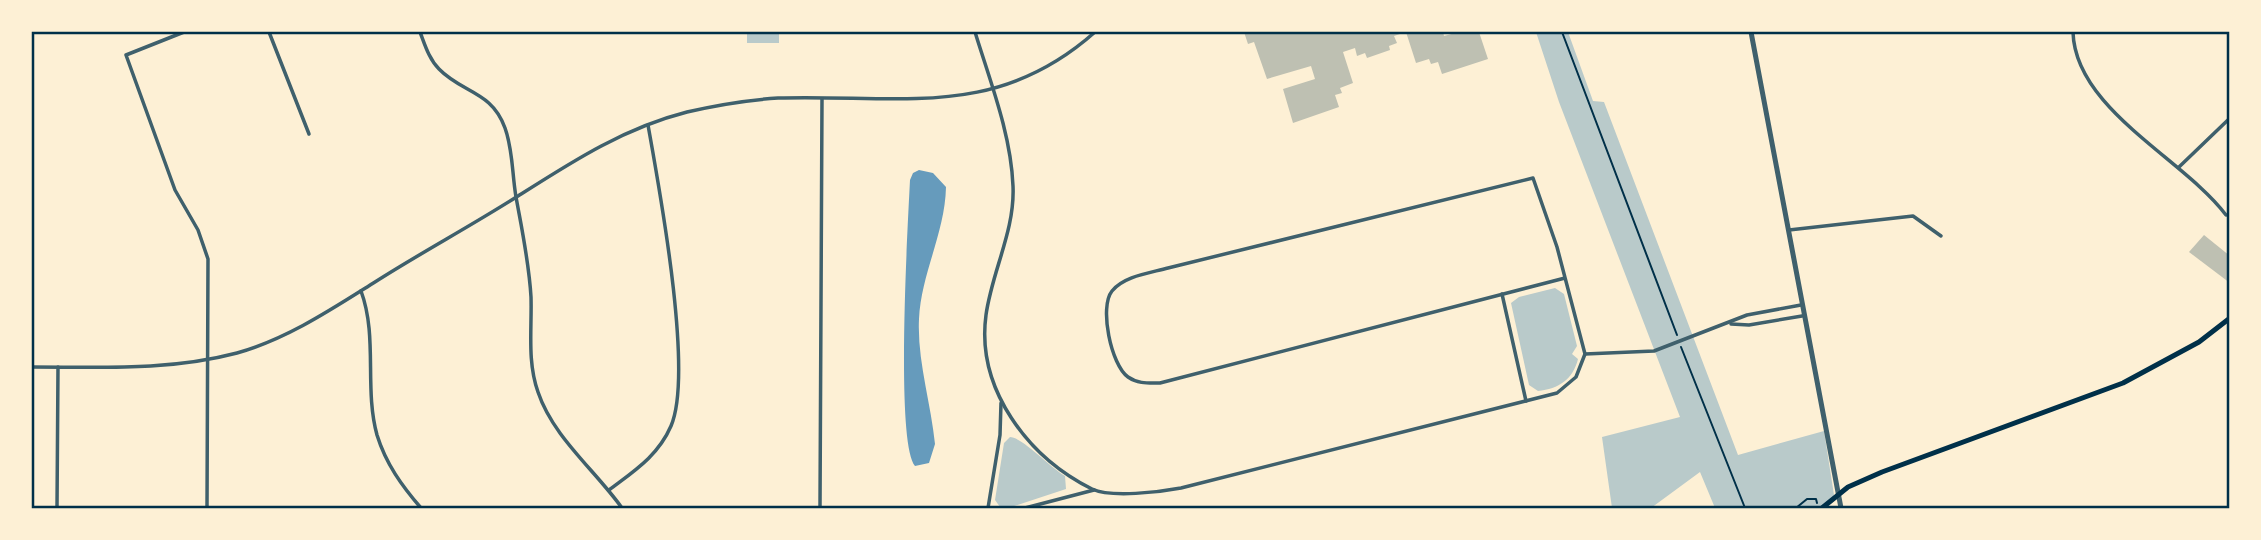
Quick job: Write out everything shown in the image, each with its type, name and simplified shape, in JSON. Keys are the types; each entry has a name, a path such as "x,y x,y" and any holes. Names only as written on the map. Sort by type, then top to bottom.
{"main road":[{"path":"1821,509 1848,486 2123,383 2199,342 2230,318"}],"street":[{"path":"184,32 126,55 175,190 204,244 208,275 207,509"},
{"path":"269,32 309,134"},
{"path":"420,32 430,57 439,70 484,96 500,117 510,149 516,197 525,233 531,294 531,363 537,390 559,431 622,509"},
{"path":"975,32 1009,154 1013,186 1011,219 986,316 989,364 1001,401 1014,424 1040,452 1094,490"},
{"path":"32,367 141,369 208,359 271,341 360,291 574,159 648,125 685,113 755,100 945,99 992,89 1031,76 1053,64 1095,32"},
{"path":"1751,32 1789,230 1802,316 1841,509"},
{"path":"2073,32 2081,64 2107,105 2132,130 2210,194 2226,215"},
{"path":"820,509 822,99"},
{"path":"2179,167 2230,118"},
{"path":"609,490 655,454 673,423 677,405 679,383 669,257 648,125"},
{"path":"1025,509 1094,490 1149,492 1181,488 1557,393 1569,386 1582,369 1585,354 1565,278 1533,178 1133,278 1118,284 1110,293 1106,318 1116,357 1126,377 1140,383 1160,383 1565,278"},
{"path":"1789,230 1913,216 1941,236"},
{"path":"360,291 368,312 377,433 398,482 421,509"},
{"path":"1502,294 1526,401"},
{"path":"1585,354 1638,353 1668,347 1747,315 1801,305"},
{"path":"1729,324 1749,325 1802,316"},
{"path":"57,509 58,367"},
{"path":"988,509 1000,435 1001,401"}],"path":[{"path":"1562,32 1745,509"},
{"path":"1796,509 1807,499 1816,499 1821,509"}],"shaded area":[{"path":"747,32 779,32 779,43 747,43"},
{"path":"1536,32 1568,32 1593,101 1604,102 1738,455 1824,431 1834,495 1824,508 1715,508 1700,472 1651,508 1612,508 1602,437 1680,417 1559,102"},
{"path":"1555,288 1564,294 1577,346 1572,354 1578,359 1573,372 1564,382 1538,391 1529,385 1511,303 1519,297"},
{"path":"1010,437 1022,442 1065,476 1066,489 1008,508 1000,507 995,500 1004,443"}],"water":[{"path":"919,170 933,173 946,187 942,221 924,286 919,319 922,366 935,444 929,463 915,466 909,449 906,417 904,330 910,180 913,173"}],"building":[{"path":"1244,32 1406,32 1394,36 1397,43 1389,46 1390,50 1367,58 1365,53 1357,56 1355,48 1343,52 1353,83 1340,88 1342,93 1335,95 1339,107 1293,123 1283,89 1315,79 1311,66 1267,79 1254,42 1248,44"},
{"path":"1406,32 1443,32 1444,36 1459,32 1479,32 1488,59 1442,74 1438,62 1431,64 1429,59 1416,63"},
{"path":"2204,235 2230,256 2230,283 2189,252"}]}
